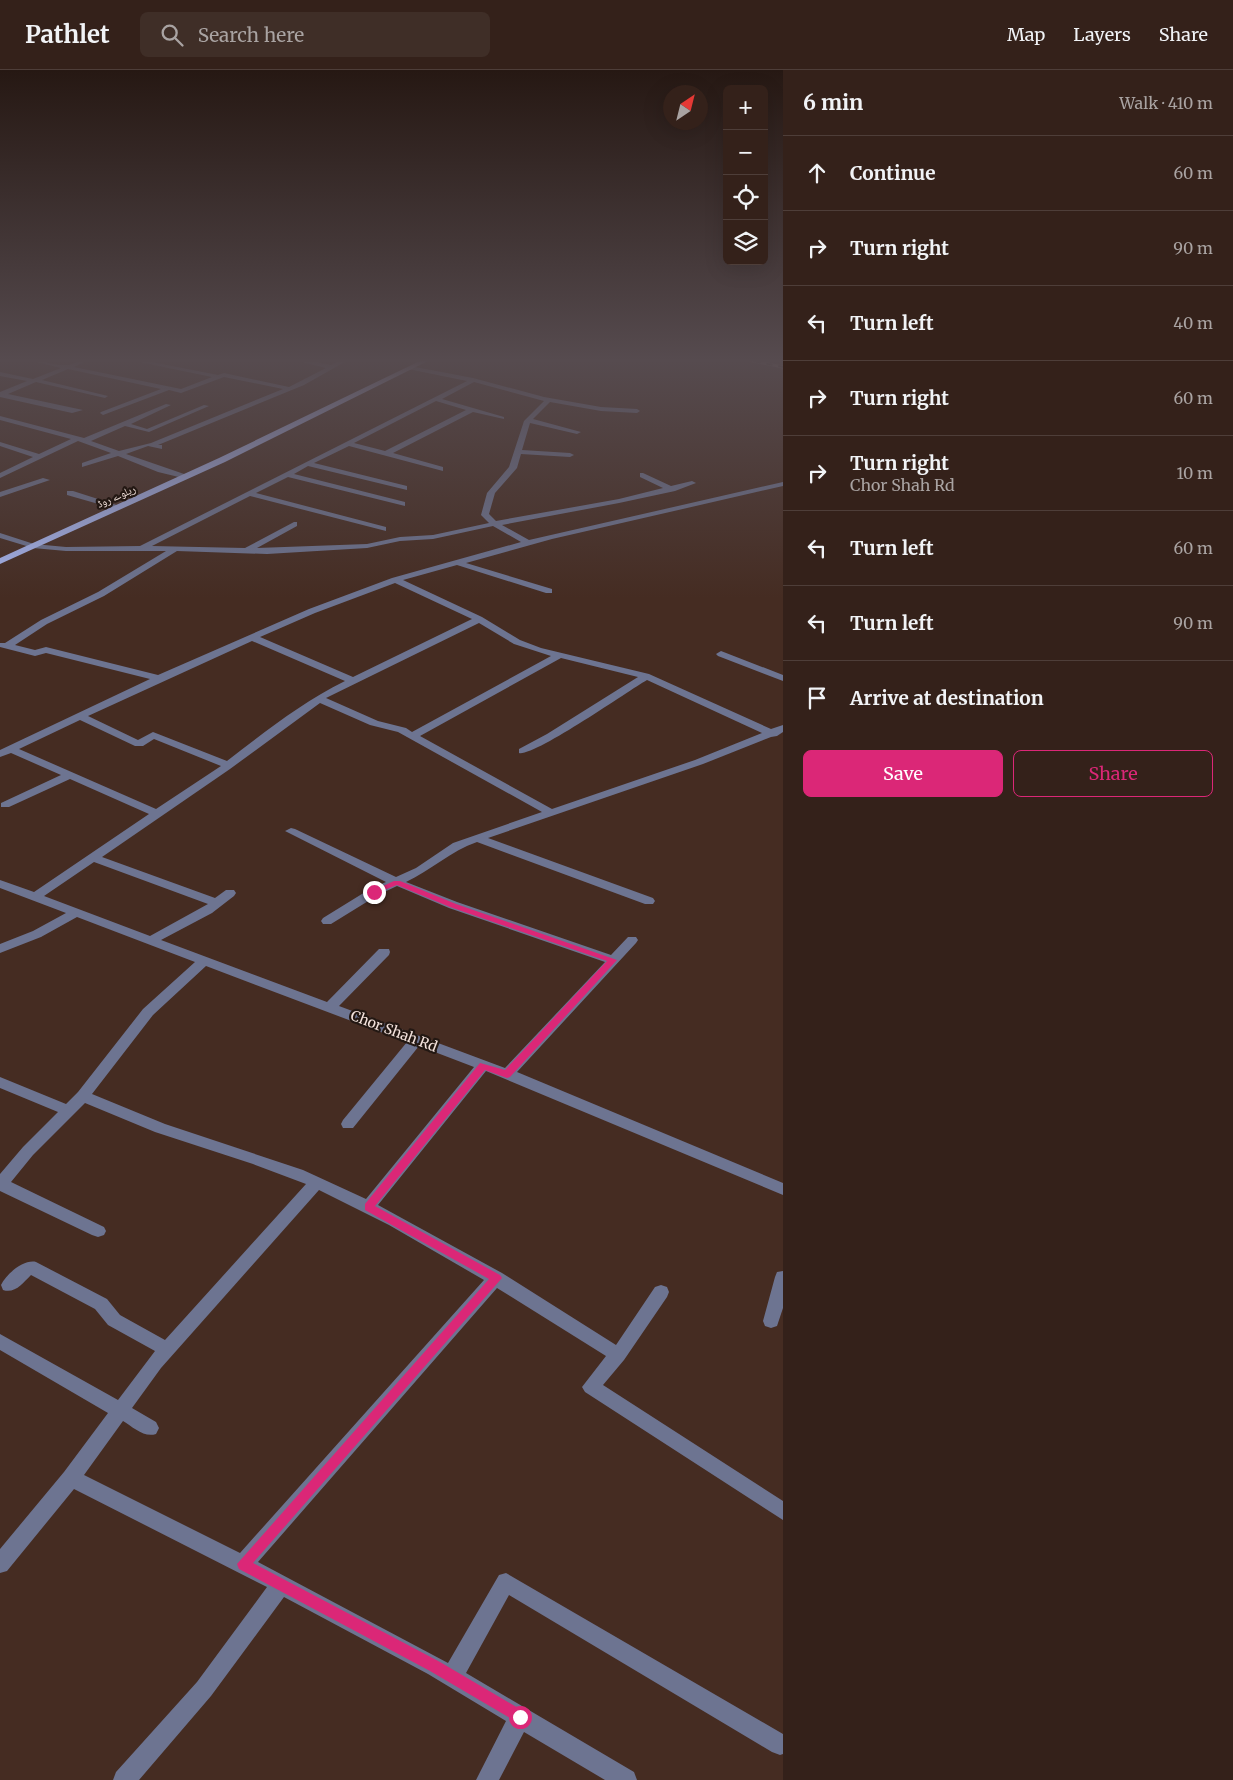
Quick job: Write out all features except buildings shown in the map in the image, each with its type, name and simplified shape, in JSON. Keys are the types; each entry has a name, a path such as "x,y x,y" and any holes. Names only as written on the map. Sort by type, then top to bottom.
{"main road":[{"name":"ریلوے روڈ","path":"0,561 263,439"}],"street":[{"path":"2,473 41,457 76,439 151,468 184,477"},
{"path":"84,441 89,439"},
{"path":"85,465 166,439"},
{"path":"142,548 355,439"},
{"path":"386,454 416,439"},
{"path":"522,439 513,468 491,493 485,515 495,524 528,543"},
{"path":"347,443 440,469"},
{"path":"0,444 41,457"},
{"path":"151,445 164,448"},
{"path":"518,452 570,455"},
{"path":"307,464 404,488"},
{"path":"286,474 402,504"},
{"path":"643,475 672,489"},
{"path":"0,495 46,480"},
{"path":"0,481 22,488"},
{"path":"0,535 33,546 66,549 142,548 246,551 367,546 400,539 433,536 619,501 692,483"},
{"path":"0,754 158,678 340,600 395,580 528,543 783,484"},
{"path":"70,493 119,507"},
{"path":"249,493 383,529"},
{"path":"246,551 294,524"},
{"path":"3,645 101,594 175,549"},
{"path":"457,563 549,591"},
{"path":"395,580 479,619 517,642 560,655 646,676 775,732 783,740"},
{"path":"35,897 228,765 279,726 320,699 479,619"},
{"path":"252,637 354,681"},
{"path":"3,645 35,653 46,650 158,678"},
{"path":"721,654 783,678"},
{"path":"412,736 560,655"},
{"path":"523,751 551,736 646,676"},
{"path":"320,699 374,723 402,730 552,813"},
{"path":"80,716 139,744 153,735 228,765"},
{"path":"327,921 374,892 420,871 457,845 552,813 775,732"},
{"path":"11,749 157,814"},
{"path":"5,804 70,775"},
{"path":"292,831 397,882 453,906 613,960"},
{"path":"476,838 649,901"},
{"path":"91,857 218,903"},
{"name":"Chor Shah Rd","path":"0,884 507,1074 783,1189"},
{"path":"150,941 218,903 230,893"},
{"path":"0,949 37,934 76,913"},
{"path":"507,1074 632,940"},
{"path":"330,1007 384,952"},
{"path":"98,1231 1,1184 28,1151 83,1096 148,1012 204,961"},
{"path":"348,1124 416,1040"},
{"path":"368,1207 483,1066"},
{"path":"0,1082 68,1111"},
{"path":"83,1096 161,1128 265,1160 317,1182 368,1207 496,1278 618,1356"},
{"path":"0,1564 71,1478 167,1350 317,1182"},
{"path":"9,1285 30,1268 102,1304 114,1320 167,1350"},
{"path":"771,1321 783,1277"},
{"path":"243,1564 496,1278"},
{"path":"661,1292 618,1356 591,1387 783,1510"},
{"path":"0,1340 119,1412 150,1428"},
{"path":"71,1478 243,1564 452,1676 626,1780"},
{"path":"452,1676 506,1582 780,1744"},
{"path":"124,1780 204,1689 281,1585"},
{"path":"487,1780 520,1717"}],"route":[{"path":"374,892 397,882 453,906 613,960 507,1074 483,1066 368,1207 496,1278 294,1509 243,1564 435,1666 520,1717"}]}
